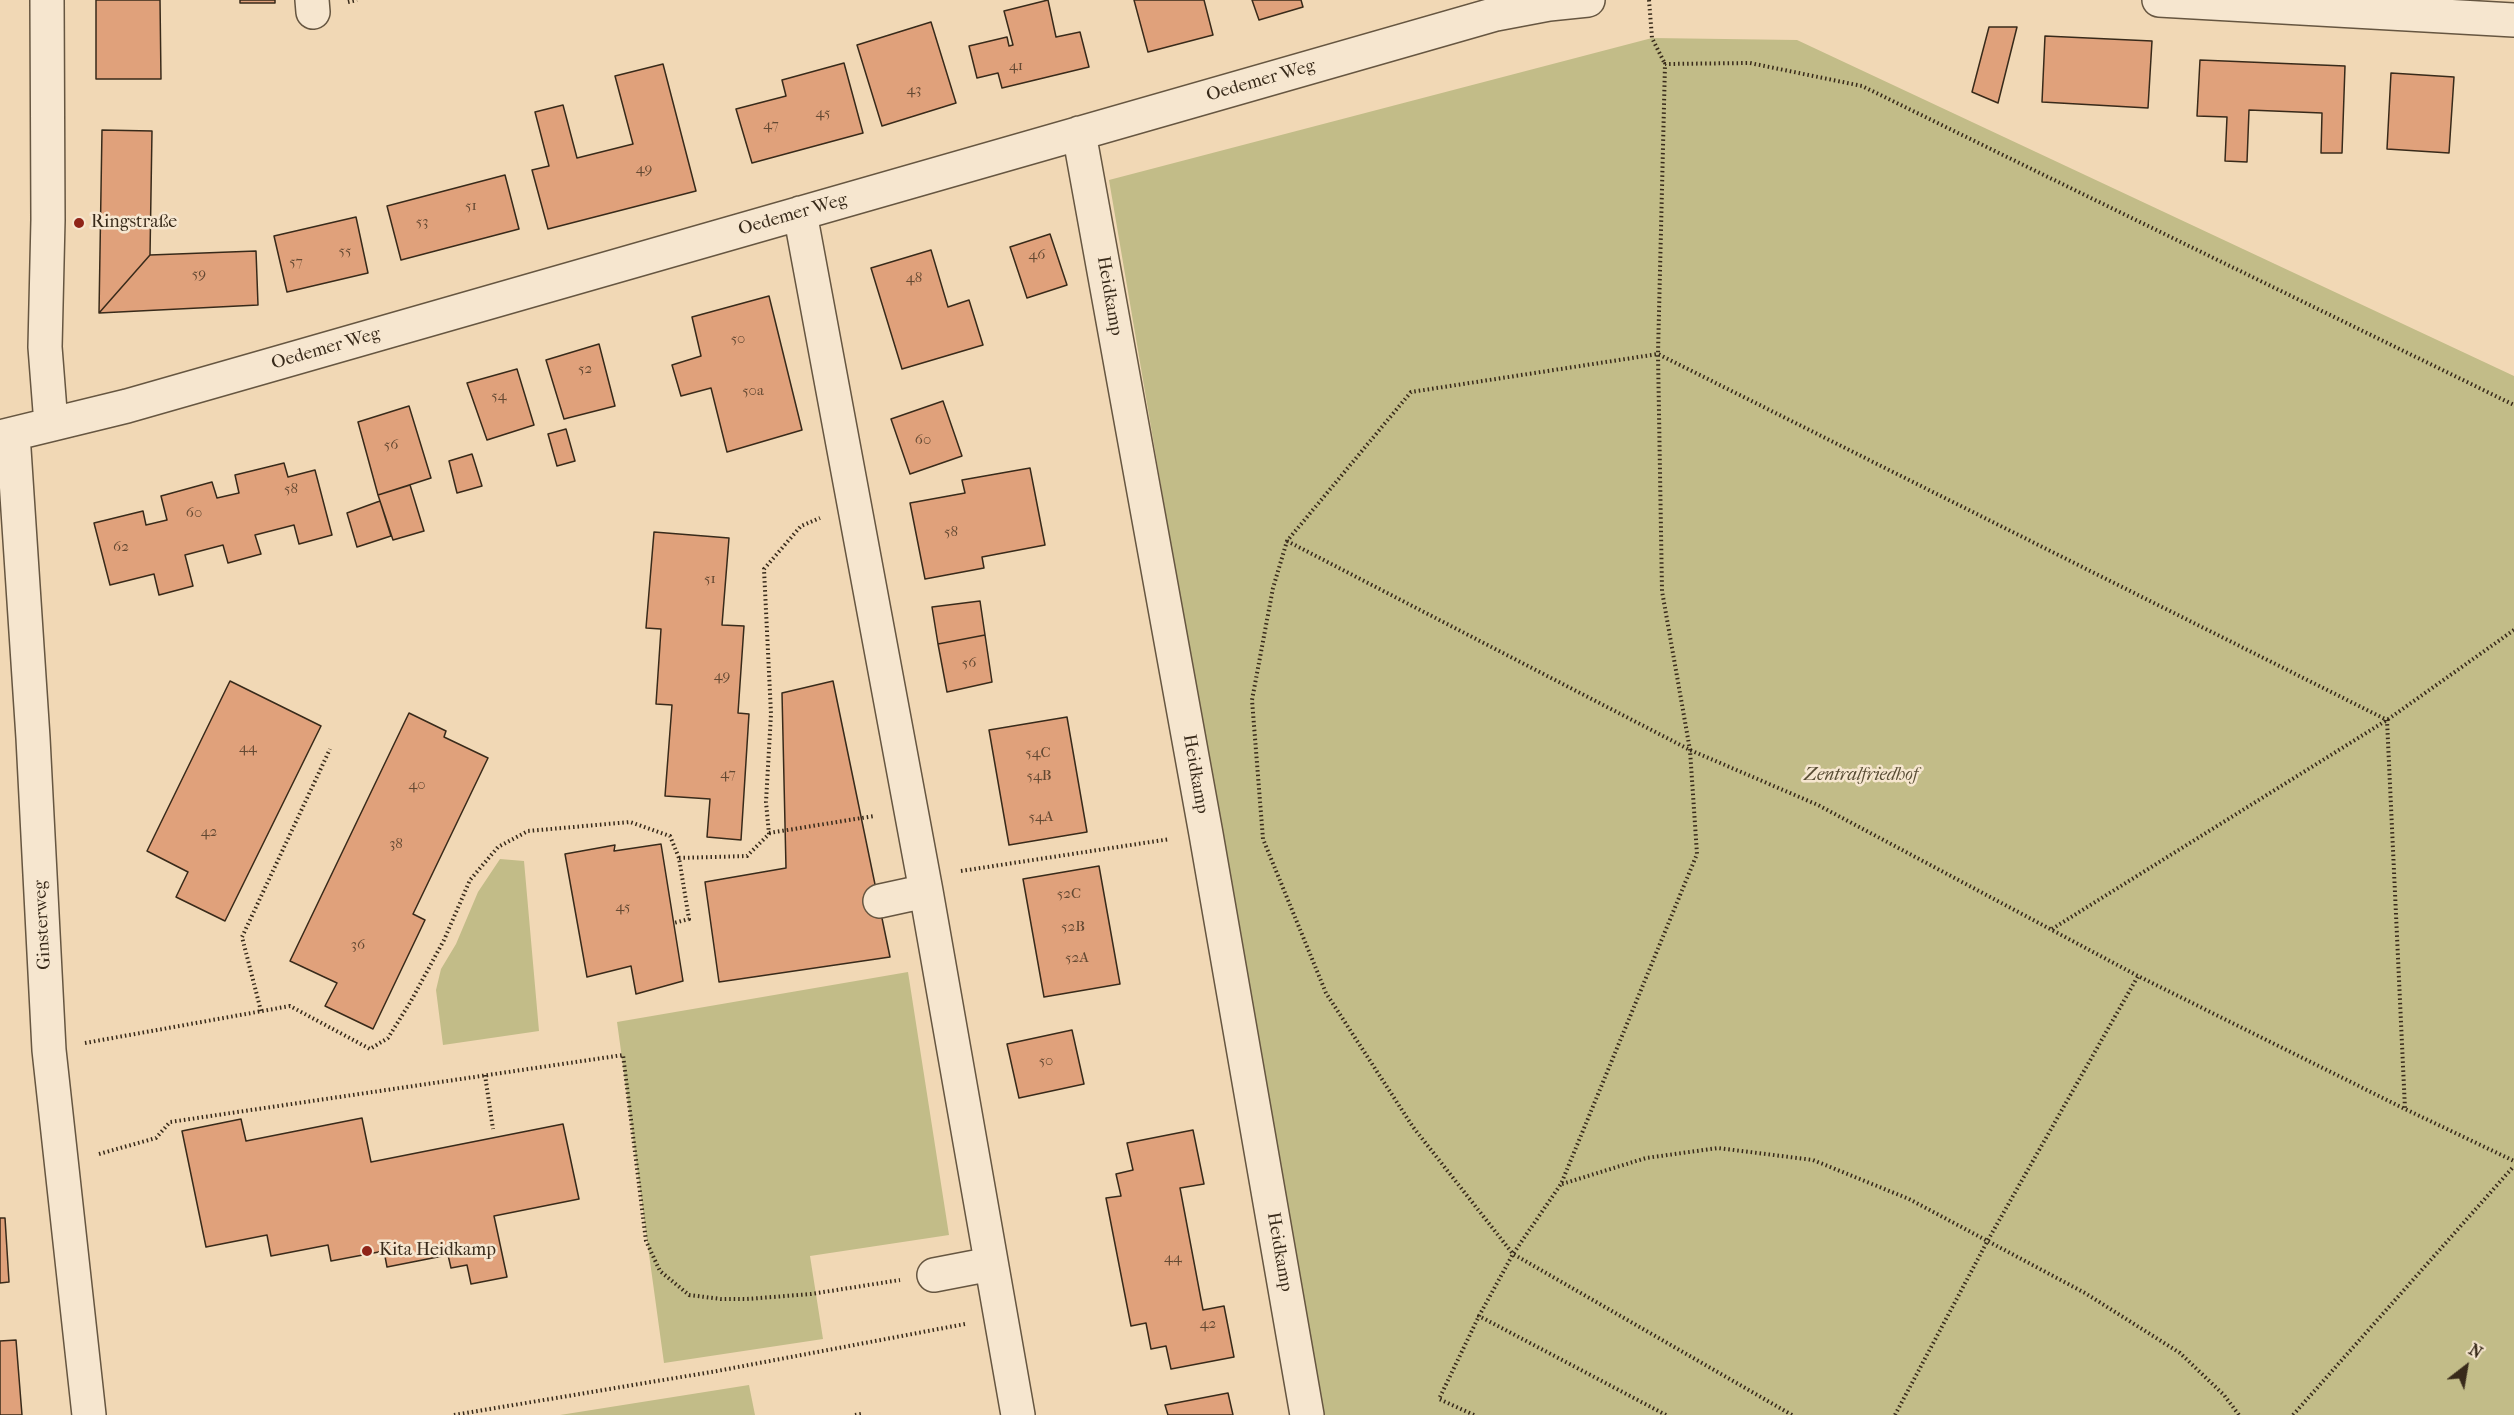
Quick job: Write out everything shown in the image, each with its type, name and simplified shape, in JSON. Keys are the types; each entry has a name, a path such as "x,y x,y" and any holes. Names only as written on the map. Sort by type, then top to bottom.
{"street":[{"path":"47,0 48,220 45,347 51,424"},
{"name":"Oedemer Weg","path":"6,436 127,406 1496,14 1549,2 1588,0"},
{"path":"2159,0 2514,20"},
{"name":"Heidkamp","path":"1079,133 1206,834 1307,1415"},
{"path":"800,213 911,810 1018,1415"},
{"name":"Ginsterweg","path":"6,436 33,738 49,1050 89,1415"},
{"path":"880,901 924,884"},
{"path":"934,1275 992,1264"}],"path":[{"path":"1473,1415 1439,1399 1479,1316 1513,1254 1561,1184 1697,854 1690,750 1662,591 1658,354 1665,64 1652,38 1649,0"},
{"path":"1665,64 1750,63 1862,86 2514,405"},
{"path":"1792,1415 1513,1254 1413,1127 1326,993 1263,839 1252,699 1273,588 1287,542 1411,392 1658,354 2387,720"},
{"path":"769,834 766,802 771,714 764,570 801,526 854,504"},
{"path":"1287,542 1690,750 1818,804 2138,976 2514,1161"},
{"path":"2052,929 2387,720 2514,630"},
{"path":"2387,720 2405,1109"},
{"path":"261,1011 242,937 330,749"},
{"path":"679,858 747,856 769,834 911,810"},
{"path":"49,1050 290,1005 370,1049 388,1038 411,1001 444,940 470,880 498,847 528,831 630,822 670,836 679,858 689,919 674,923"},
{"path":"924,884 1206,834"},
{"path":"1895,1415 1988,1240 2138,976"},
{"path":"60,1165 156,1138 170,1122 623,1054 646,1241 660,1271 689,1295 747,1299 811,1294 934,1275"},
{"path":"485,1075 493,1129"},
{"path":"1561,1184 1646,1158 1718,1148 1813,1160 1910,1199 2085,1293 2180,1353 2224,1395 2240,1415"},
{"path":"2293,1415 2514,1166"},
{"path":"1479,1316 1666,1415"},
{"path":"454,1415 717,1371 1001,1318"},
{"path":"855,1415 861,1414"}],"green space":[{"name":"Zentralfriedhof","path":"1652,38 1797,40 2514,376 2514,1415 1319,1415 1109,180"},
{"path":"500,859 524,861 539,1031 443,1045 436,990 441,969 456,944 478,892"},
{"path":"908,972 949,1235 810,1256 823,1339 664,1363 617,1022"},
{"path":"749,1385 755,1415 560,1415"}],"building":[{"path":"96,0 160,0 161,79 96,79"},
{"path":"240,0 275,0 275,3 240,3"},
{"path":"1048,0 1056,37 1080,32 1089,67 1002,88 998,73 977,78 969,46 1007,37 1009,46 1013,45 1004,11"},
{"path":"1134,0 1204,0 1213,35 1148,52"},
{"path":"1252,0 1301,0 1303,7 1259,20"},
{"path":"931,22 956,103 882,126 857,45"},
{"path":"1989,27 2017,27 1998,103 1972,92"},
{"path":"2045,36 2152,41 2148,108 2042,102"},
{"path":"2200,60 2345,66 2342,153 2321,153 2322,113 2249,110 2247,162 2225,161 2227,117 2197,116"},
{"path":"844,63 863,133 752,163 736,109 786,96 782,80"},
{"path":"663,64 696,191 548,229 532,170 549,166 535,112 563,105 577,158 633,144 615,76"},
{"path":"2391,73 2454,77 2449,153 2387,149"},
{"path":"102,130 152,131 150,255 99,313"},
{"path":"505,175 519,229 401,260 387,206"},
{"path":"356,217 368,273 287,292 274,236"},
{"path":"1050,234 1067,285 1027,298 1010,247"},
{"path":"931,250 948,307 969,300 983,345 902,369 871,268"},
{"path":"256,251 258,305 99,313 150,255"},
{"path":"769,296 802,430 727,452 711,388 681,396 672,365 701,356 692,317"},
{"path":"599,344 615,406 564,419 546,360"},
{"path":"517,369 534,425 487,440 467,383"},
{"path":"943,401 962,456 910,474 891,419"},
{"path":"409,406 431,478 378,495 358,422"},
{"path":"566,429 575,461 557,466 548,434"},
{"path":"472,454 482,486 457,493 449,461"},
{"path":"284,463 288,477 315,470 332,535 299,544 294,525 255,535 261,554 228,563 223,545 185,555 193,586 159,595 154,574 110,585 94,523 143,511 146,525 167,520 161,496 212,482 217,498 239,493 235,475"},
{"path":"1030,468 1045,545 982,557 984,568 925,579 910,503 965,493 962,480"},
{"path":"410,485 424,531 393,540 378,495"},
{"path":"380,501 391,536 357,547 347,513"},
{"path":"654,532 729,538 722,625 744,626 738,713 749,714 741,840 707,837 710,799 665,796 672,705 656,704 661,629 646,628"},
{"path":"980,601 985,635 938,644 932,607"},
{"path":"985,635 992,682 947,692 938,644"},
{"path":"230,681 321,726 225,921 176,897 188,872 147,851"},
{"path":"833,681 890,957 719,982 705,882 786,868 782,693"},
{"path":"409,713 446,731 444,737 488,758 413,914 425,920 373,1029 325,1006 337,983 290,961"},
{"path":"1067,717 1087,832 1009,845 989,730"},
{"path":"661,844 683,981 636,994 631,966 587,977 565,854 615,845 614,851"},
{"path":"1099,866 1120,984 1044,997 1023,879"},
{"path":"1072,1030 1084,1084 1019,1098 1007,1044"},
{"path":"362,1118 371,1162 563,1124 579,1199 494,1216 507,1277 471,1284 467,1265 451,1268 448,1255 387,1267 384,1251 331,1261 328,1245 271,1256 267,1235 206,1247 182,1131 241,1119 246,1141"},
{"path":"1193,1130 1204,1184 1180,1188 1203,1310 1224,1306 1234,1357 1171,1369 1166,1346 1151,1349 1146,1323 1131,1326 1106,1198 1121,1196 1116,1174 1133,1170 1127,1143"},
{"path":"0,1218 5,1218 9,1282 0,1283"},
{"path":"16,1340 22,1415 0,1415 0,1341"},
{"path":"1228,1393 1233,1415 1168,1415 1165,1405"}],"place":[{"name":"Ringstraße","path":"79,223"},
{"name":"Kita Heidkamp","path":"367,1251"}]}
